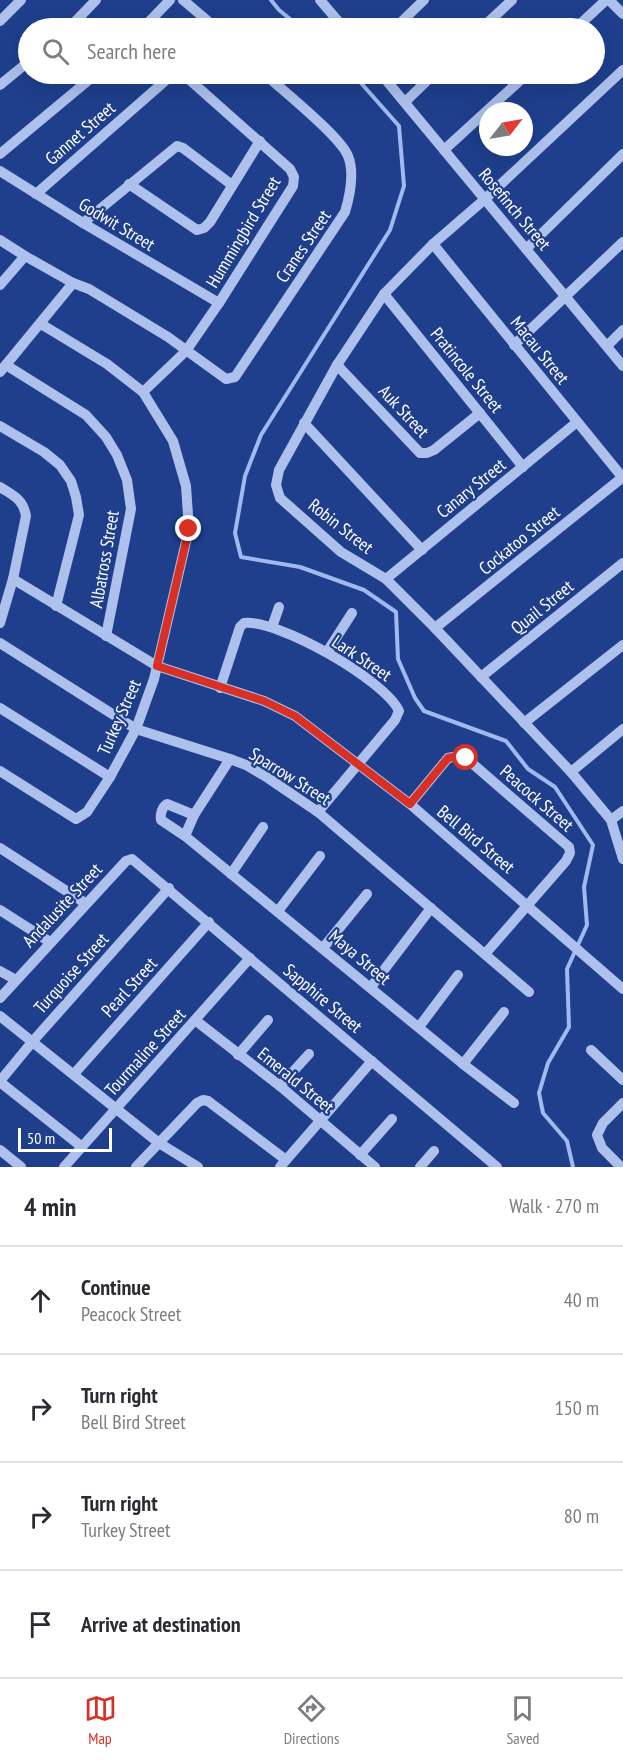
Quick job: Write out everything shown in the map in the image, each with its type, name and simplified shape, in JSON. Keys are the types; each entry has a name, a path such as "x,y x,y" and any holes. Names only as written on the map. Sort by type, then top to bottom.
{"street":[{"path":"0,21 21,0"},
{"path":"79,18 96,0"},
{"path":"153,18 170,0"},
{"path":"183,0 203,18"},
{"path":"405,18 424,0"},
{"path":"493,18 512,0"},
{"path":"587,18 608,0 623,14"},
{"path":"322,1 336,18"},
{"path":"0,85 18,70"},
{"name":"Robin Street","path":"623,70 485,199 433,244 384,294 337,365 304,423 279,470 276,485 280,498 341,552 386,579 571,772 611,820 623,859"},
{"path":"0,154 84,84"},
{"name":"Gannet Street","path":"36,194 162,84"},
{"name":"Hummingbird Street","path":"143,392 186,351 293,186 294,177 290,169 194,84"},
{"name":"Cranes Street","path":"186,351 226,379 235,378 345,212 351,194 348,157 339,141 276,84"},
{"name":"Rosefinch Street","path":"390,84 623,366"},
{"path":"405,102 424,84"},
{"path":"444,150 516,84"},
{"path":"129,184 197,230 204,228 260,141"},
{"path":"83,222 177,146 183,148 232,185"},
{"path":"526,249 623,154"},
{"name":"Godwit Street","path":"0,171 219,303"},
{"path":"0,240 73,283 89,289 186,351"},
{"path":"514,345 623,242"},
{"name":"Macau Street","path":"433,244 623,477"},
{"path":"0,285 25,256"},
{"path":"3,368 73,283"},
{"name":"Pratincole Street","path":"384,294 523,466"},
{"name":"Turkey Street","path":"0,771 76,819 87,812 110,777 136,729 154,679 189,529 186,486 173,441 143,392 107,364 41,324"},
{"path":"607,346 623,330"},
{"name":"Auk Street","path":"337,365 420,453 434,450 480,413"},
{"name":"Albatross Street","path":"3,368 86,415 106,437 117,455 127,480 131,509 106,636"},
{"name":"Canary Street","path":"386,579 578,422"},
{"path":"304,423 422,550"},
{"path":"0,426 44,452 60,465 76,497 79,515 56,606"},
{"name":"Cockatoo Street","path":"435,628 623,477"},
{"path":"0,488 19,499 26,516 13,579 0,624"},
{"name":"Quail Street","path":"481,677 623,563"},
{"name":"Bell Bird Street","path":"13,579 157,666 264,701 295,716 410,804 623,987"},
{"path":"272,627 279,607"},
{"path":"327,652 352,613"},
{"name":"Lark Street","path":"220,687 240,627 244,623 251,622 272,627 327,652 384,691 395,702 399,711 395,720 318,812"},
{"name":"Sparrow Street","path":"0,643 136,729 230,759 268,778 318,812 529,992"},
{"path":"524,723 623,645"},
{"path":"0,708 110,777"},
{"path":"571,772 623,729"},
{"name":"Peacock Street","path":"410,804 448,758 458,756 466,758 569,848 570,853 566,861 485,954"},
{"path":"185,836 194,815 230,759"},
{"name":"Maya Street","path":"194,815 167,804 164,806 161,820 185,836 279,911 463,1064 514,1103"},
{"path":"611,820 623,811"},
{"path":"231,874 263,827"},
{"path":"0,848 85,903"},
{"path":"279,911 320,856"},
{"name":"Sapphire Street","path":"126,861 132,860 139,864 169,888 493,1165"},
{"name":"Andalusite Street","path":"0,998 126,861"},
{"name":"Turquoise Street","path":"0,1081 169,888"},
{"path":"323,948 367,894"},
{"path":"370,987 431,908"},
{"path":"0,910 50,942"},
{"name":"Pearl Street","path":"74,1074 209,922"},
{"name":"Tourmaline Street","path":"64,1167 249,958"},
{"path":"0,971 16,980"},
{"path":"418,1027 458,975"},
{"path":"463,1064 504,1012"},
{"path":"0,1016 117,1107 159,1143 198,1167"},
{"name":"Emerald Street","path":"195,1020 280,1086 375,1167"},
{"path":"238,1055 268,1020"},
{"path":"591,1050 623,1080"},
{"path":"280,1086 309,1054"},
{"path":"136,1167 197,1103 203,1100 208,1101 283,1163 372,1061"},
{"path":"0,1081 82,1147"},
{"path":"621,1167 602,1148 597,1135 603,1123 623,1103"},
{"path":"360,1155 392,1119"},
{"path":"0,1150 21,1167"},
{"path":"420,1167 434,1150"}],"waterway":[{"path":"271,0 289,18"},
{"path":"362,84 399,126 404,186 390,230 261,435 245,476 235,533 241,557 300,567 364,590 396,612 398,659 415,698 424,711 506,741 528,769 555,787 593,845 584,887 587,925 567,969 569,1027 548,1063 539,1093 543,1113 567,1141 573,1167"}],"route":[{"path":"189,529 157,666 264,701 295,716 410,804 448,758 458,756 466,758"}]}
